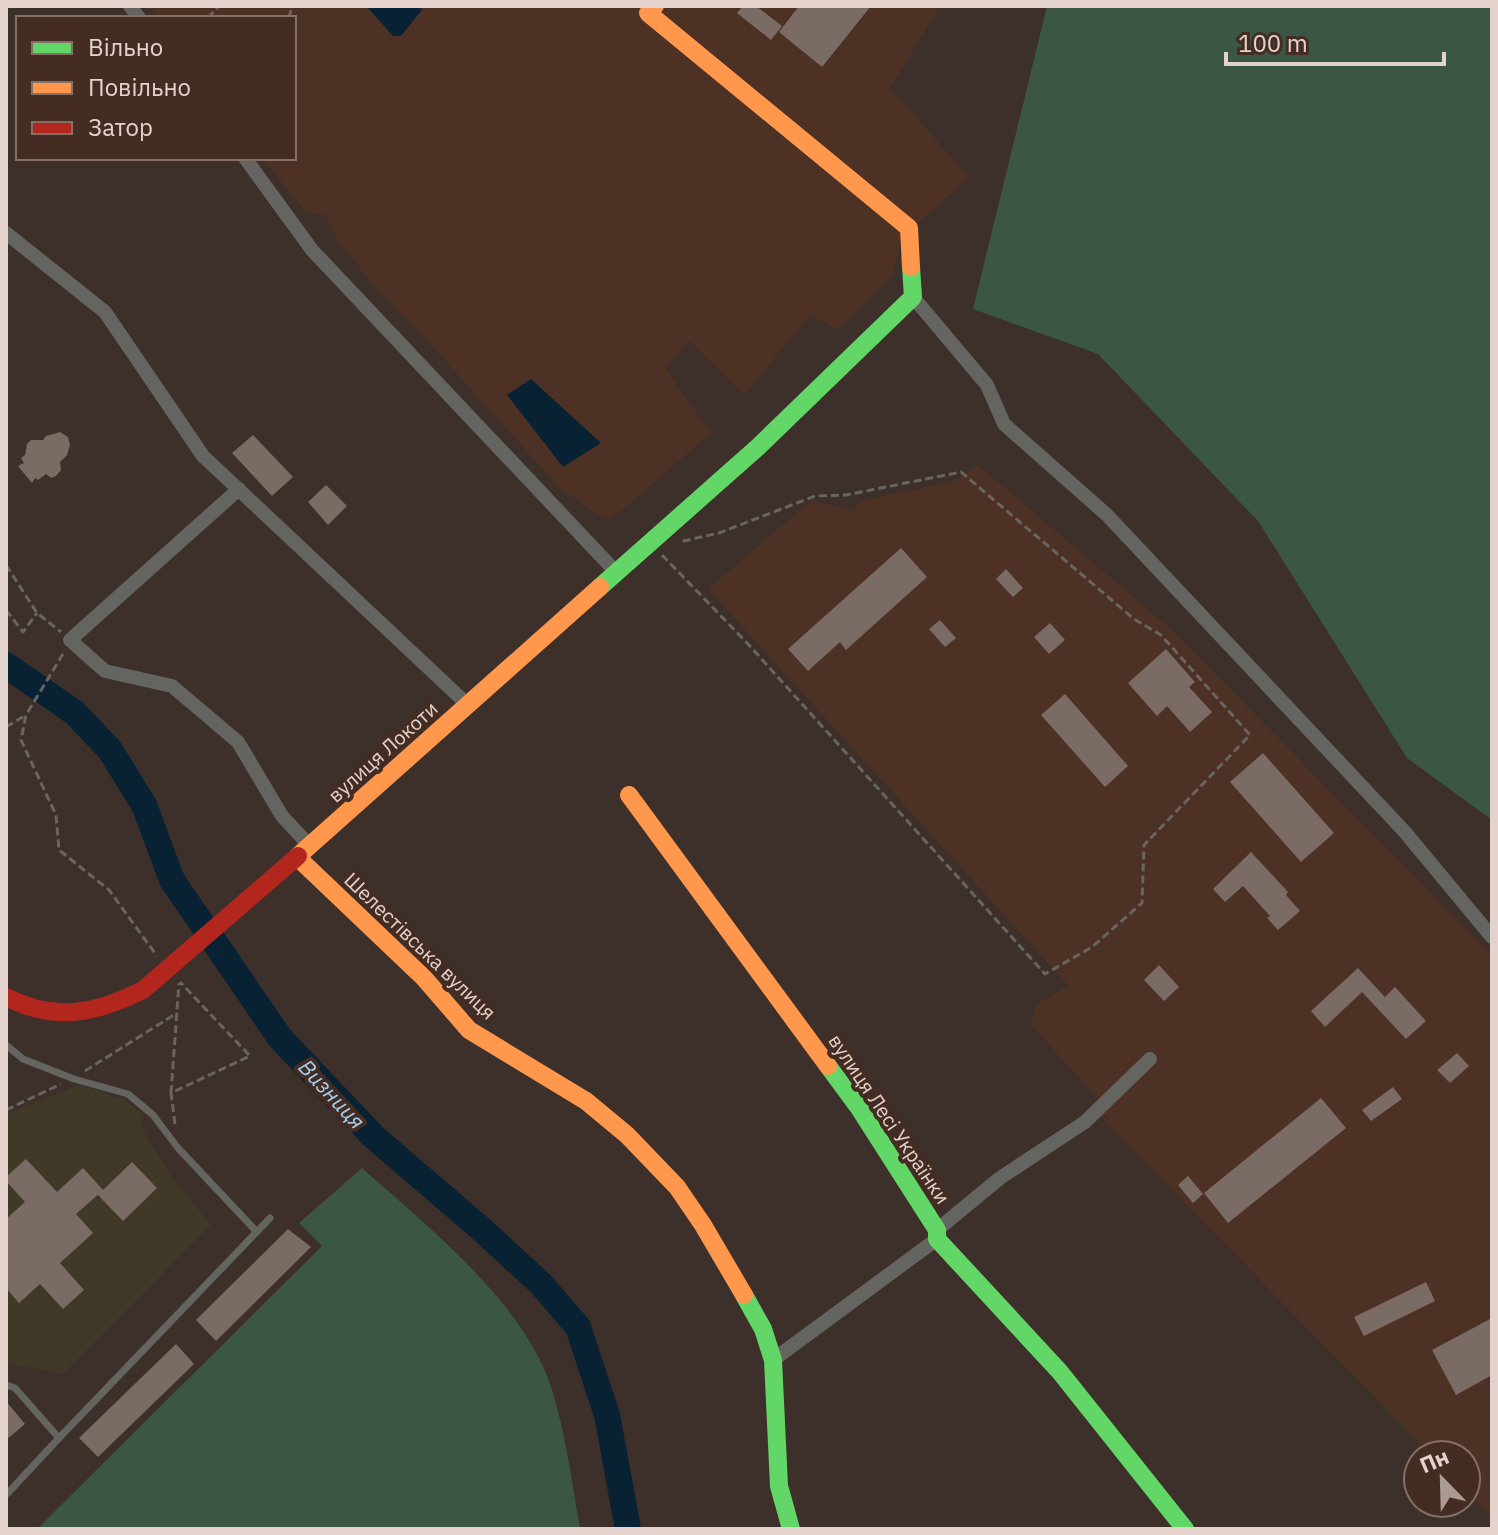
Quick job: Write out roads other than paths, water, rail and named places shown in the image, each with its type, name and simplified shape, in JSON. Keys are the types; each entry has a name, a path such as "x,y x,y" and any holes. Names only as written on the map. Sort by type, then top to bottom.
{"street":[{"path":"655,6 648,13 909,228 913,297 987,385 1004,424 1107,515 1404,831 1492,937"},
{"path":"246,160 312,250 617,573"},
{"path":"6,233 105,312 203,456 468,705"},
{"name":"вулиця Локоти","path":"6,997 22,1007 70,1014 118,1004 174,971 250,899 468,705 653,545 913,297"},
{"name":"Шелестівська вулиця","path":"239,489 70,640 105,671 172,686 238,742 304,852 469,1030 586,1101 627,1135 677,1187 703,1225 763,1329 773,1360 779,1486 791,1529"},
{"name":"вулиця Лесі Українки","path":"629,795 859,1108 937,1235 1060,1372 1185,1529"},
{"path":"773,1360 937,1235 1000,1178 1085,1122 1150,1059"}],"lane":[{"path":"6,1045 23,1059 74,1079 128,1094 153,1115 178,1148 257,1232"},
{"path":"6,1495 270,1218"},
{"path":"6,1385 15,1388 59,1438"}],"water":[{"path":"366,6 419,6 422,10 401,36 393,36"},
{"path":"531,379 601,443 563,467 507,395"}],"waterway":[{"name":"Визниця","path":"6,665 75,713 110,750 144,805 172,880 280,1038 374,1137 541,1284 578,1327 607,1415 628,1529"}]}
